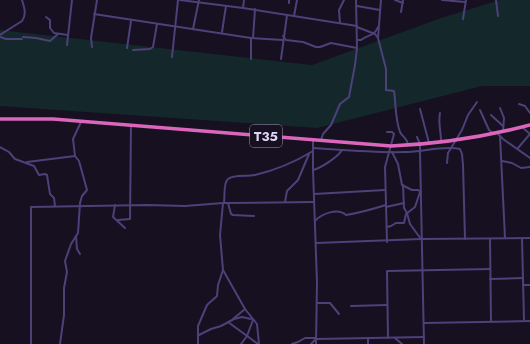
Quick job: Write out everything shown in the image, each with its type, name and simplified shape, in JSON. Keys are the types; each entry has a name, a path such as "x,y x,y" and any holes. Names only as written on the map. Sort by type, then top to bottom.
{"highway":[{"name":"T35","path":"0,119 27,118 391,146 441,143 498,135 503,132 530,125"}],"street":[{"path":"22,0 25,10 22,21 0,36 6,39 36,38 50,41 58,34"},
{"path":"67,46 72,0"},
{"path":"92,47 91,41 97,0"},
{"path":"172,57 179,0 198,1 357,26 374,34 378,38"},
{"path":"243,8 244,0"},
{"path":"294,16 297,0"},
{"path":"340,23 339,10 344,0"},
{"path":"321,141 323,134 331,125 340,104 349,97 357,48 356,0"},
{"path":"381,0 378,38 386,69 386,90 394,91 396,114 401,134 406,137 408,145"},
{"path":"395,0 403,1 401,12"},
{"path":"442,0 466,1 463,20"},
{"path":"496,0 498,16"},
{"path":"193,29 198,1"},
{"path":"222,32 226,6"},
{"path":"356,6 380,10"},
{"path":"251,59 255,10"},
{"path":"94,14 132,21 222,32 252,38 283,40"},
{"path":"281,59 287,15"},
{"path":"46,17 50,21 51,29 54,34 68,35"},
{"path":"127,48 132,21"},
{"path":"133,50 150,49 153,47 157,24"},
{"path":"357,40 361,40 374,34 379,26"},
{"path":"283,36 286,40 303,42 316,47 320,47 331,42 357,48"},
{"path":"447,163 447,155 463,128 468,115 477,102"},
{"path":"519,104 525,106 530,113"},
{"path":"500,108 504,118 503,132"},
{"path":"420,109 429,144"},
{"path":"480,110 490,131 530,158"},
{"path":"440,113 439,124 441,143"},
{"path":"491,115 504,127"},
{"path":"60,344 64,316 64,288 67,272 65,261 78,230 82,196 87,189 79,161 75,156 73,139 81,122"},
{"path":"118,220 130,219 131,126"},
{"path":"518,149 530,134 522,127"},
{"path":"387,132 391,131 393,133 391,152 386,166 385,190 388,242"},
{"path":"498,135 502,161 505,238"},
{"path":"417,137 420,144 424,344"},
{"path":"313,140 317,303 316,344"},
{"path":"0,147 9,152 17,160 34,166 39,175 47,175 50,193 54,198 55,206"},
{"path":"313,149 356,152 420,152 459,149 462,154 465,239"},
{"path":"285,202 287,191 298,180 313,149"},
{"path":"313,170 337,157 342,150"},
{"path":"391,152 397,163 400,180 403,186 404,208 410,224 422,240"},
{"path":"259,344 258,328 244,309 223,270 220,246 226,182 228,179 235,177 255,175 279,168 310,153"},
{"path":"26,162 75,156"},
{"path":"502,161 512,163 521,168 530,167"},
{"path":"403,186 412,190 418,190 421,193"},
{"path":"314,194 385,190"},
{"path":"387,226 397,223 404,223 407,213 415,207 421,193"},
{"path":"31,344 31,207 170,204 184,206 224,203 314,202"},
{"path":"228,203 231,214 254,216"},
{"path":"315,221 322,214 328,214 330,212 342,212 346,215 363,210 404,203"},
{"path":"115,205 113,216 125,228"},
{"path":"76,236 77,249 80,254"},
{"path":"522,238 524,320"},
{"path":"316,243 530,238"},
{"path":"490,239 491,321"},
{"path":"388,338 387,271 490,269"},
{"path":"198,344 198,326 207,305 217,296 218,285 223,270"},
{"path":"490,279 523,278"},
{"path":"523,285 530,285"},
{"path":"317,303 330,303 339,314"},
{"path":"351,306 387,305"},
{"path":"232,320 244,309"},
{"path":"199,336 211,328 232,320 242,317 252,319"},
{"path":"241,344 247,336 252,319"},
{"path":"424,323 530,321"},
{"path":"228,322 259,344"},
{"path":"292,344 304,338 368,339 424,337"},
{"path":"311,344 316,338"},
{"path":"395,338 402,344"},
{"path":"368,339 368,344"}],"green space":[{"path":"500,0 530,0 530,86 482,86 317,128 0,106 0,30 312,65 441,18"}]}
